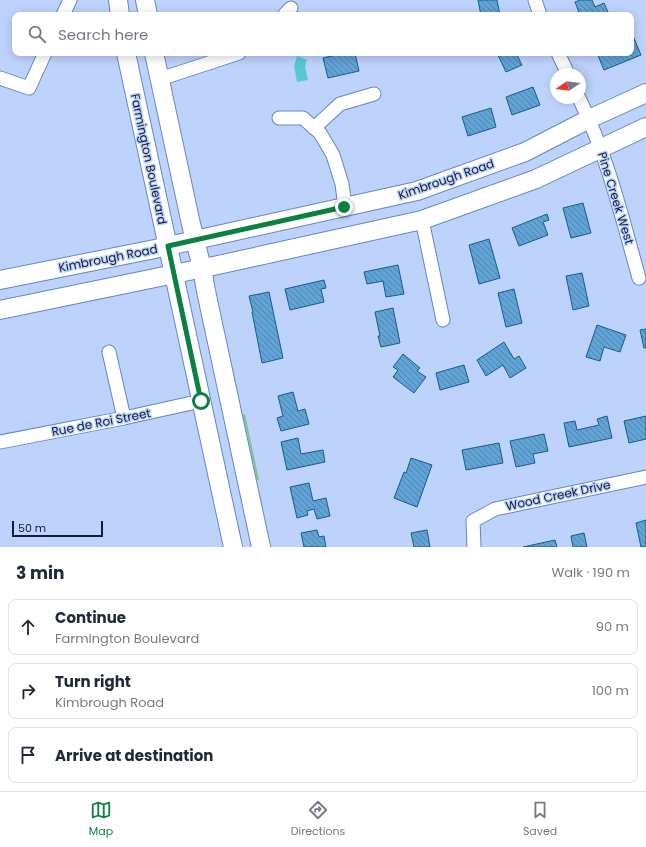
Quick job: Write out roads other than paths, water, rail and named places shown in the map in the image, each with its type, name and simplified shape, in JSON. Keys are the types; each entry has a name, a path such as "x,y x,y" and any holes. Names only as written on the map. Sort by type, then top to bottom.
{"street":[{"path":"64,12 70,0"},
{"path":"118,0 120,12"},
{"path":"145,0 147,12"},
{"path":"536,0 539,12"},
{"path":"0,78 29,88 44,56"},
{"name":"Farmington Boulevard","path":"127,56 233,547"},
{"path":"155,56 202,268 261,547"},
{"path":"160,79 230,56"},
{"path":"559,56 565,68"},
{"name":"Kimbrough Road","path":"0,280 168,246 417,192 525,152 646,93"},
{"path":"314,128 340,104 374,94"},
{"name":"Pine Creek West","path":"582,104 590,119 601,148 639,278"},
{"path":"279,118 303,118 320,133 333,155 342,184 344,207"},
{"path":"0,310 422,220 536,179 646,127"},
{"path":"422,220 443,320"},
{"path":"110,352 124,418"},
{"name":"Rue de Roi Street","path":"1,438 124,418 201,401"},
{"name":"Wood Creek Drive","path":"474,547 472,521 495,508 646,477"}]}
